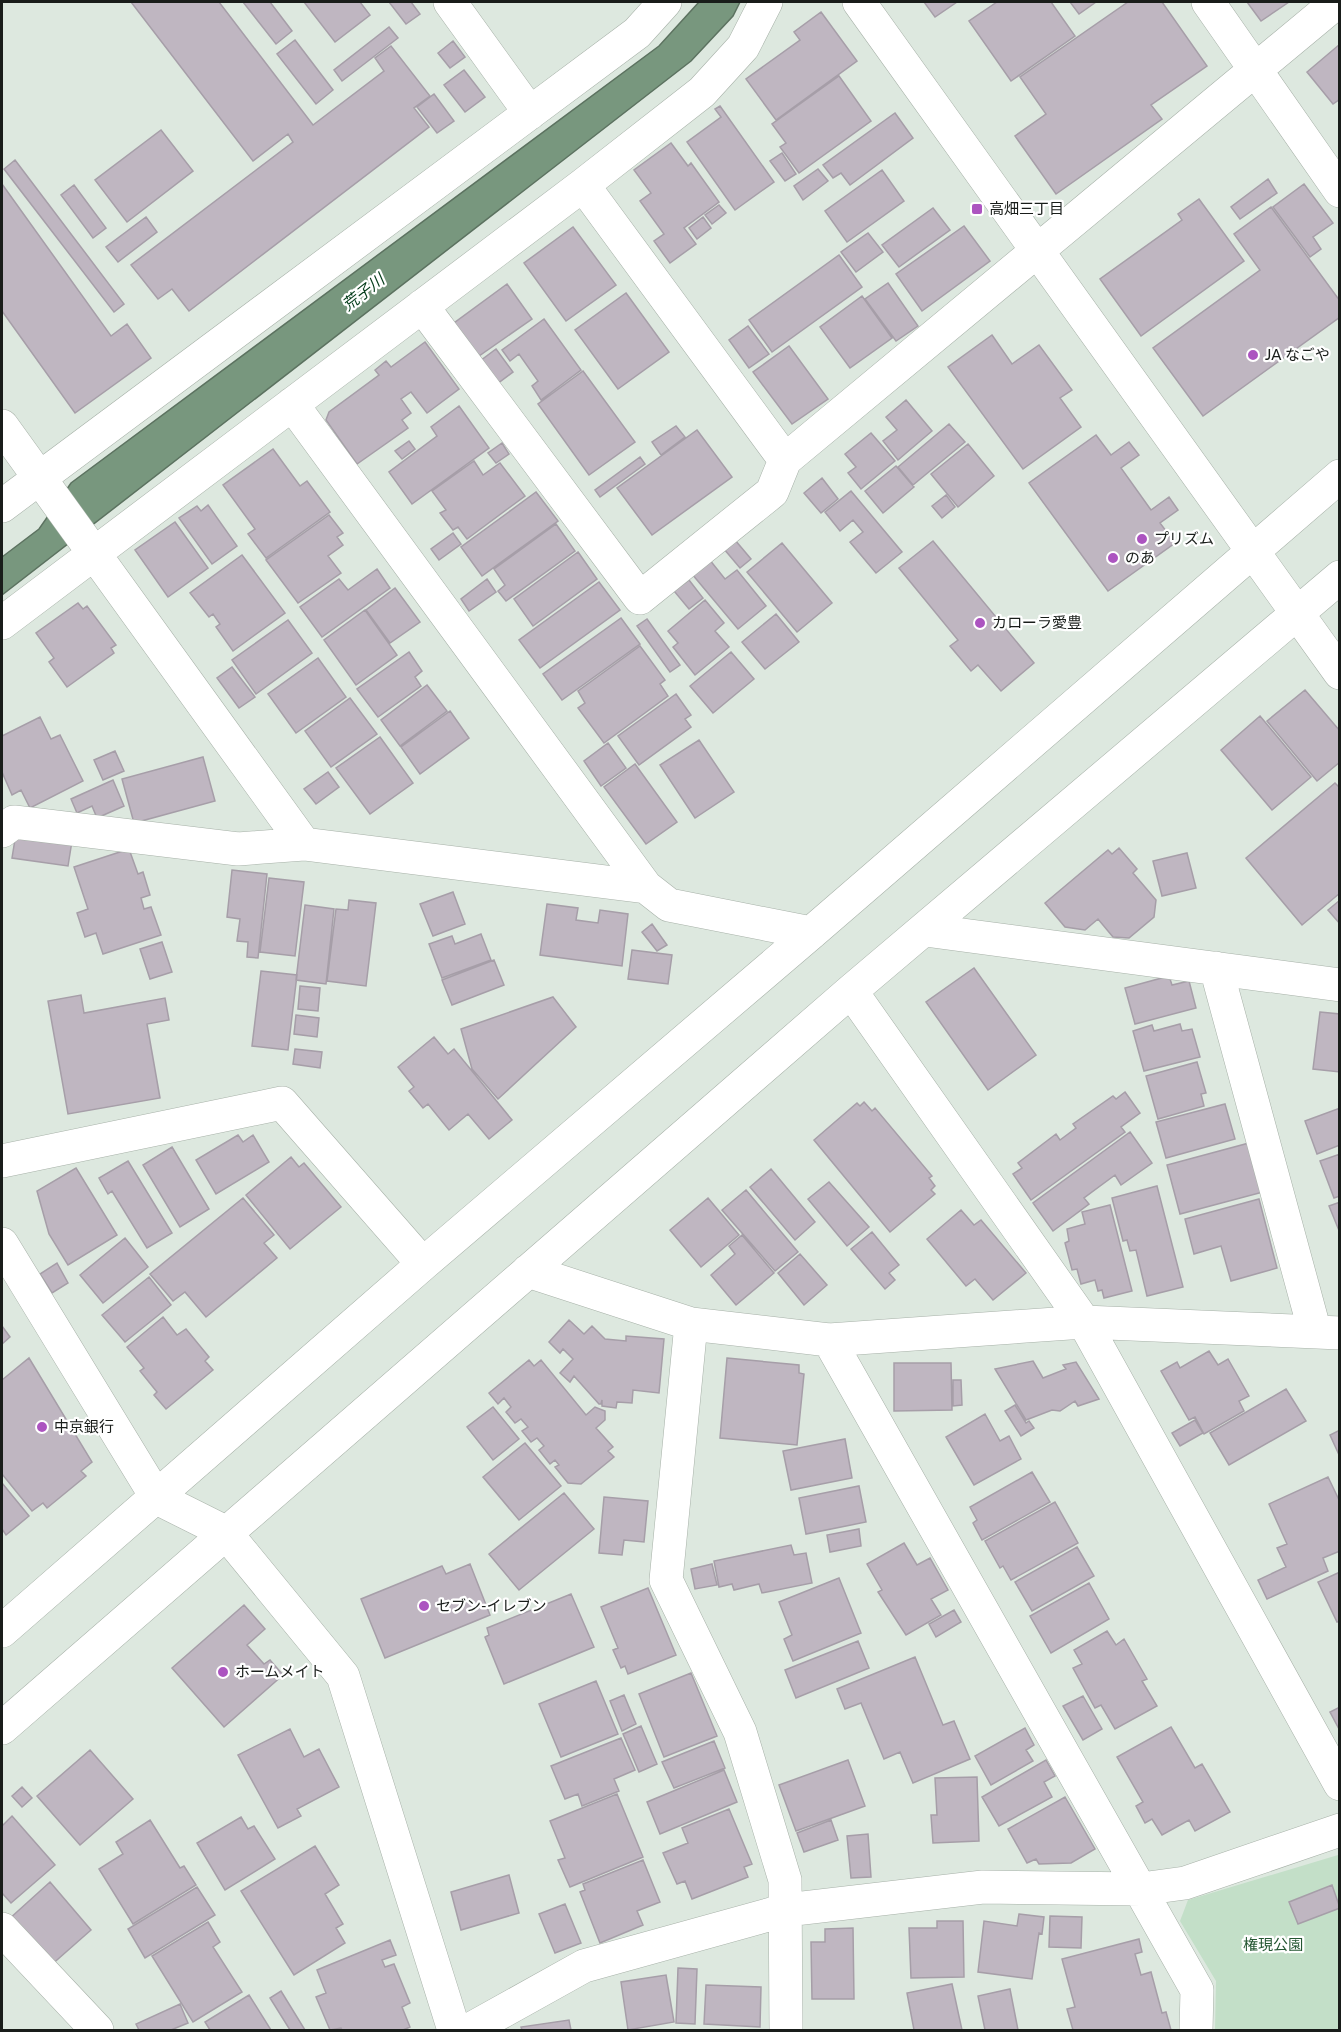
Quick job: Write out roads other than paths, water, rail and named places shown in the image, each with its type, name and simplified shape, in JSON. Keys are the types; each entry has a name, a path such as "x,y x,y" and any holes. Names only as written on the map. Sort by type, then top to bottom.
{"street":[{"path":"450,2 530,113"},
{"path":"2,506 45,486 637,33 665,2"},
{"path":"2,623 90,548 292,404 583,185 702,92 743,47 766,2"},
{"path":"859,2 1255,551 1296,614 1340,673"},
{"path":"1208,2 1340,191"},
{"path":"422,306 640,598 772,492 786,460 1337,2"},
{"path":"583,185 786,460"},
{"path":"292,404 646,886 669,904 811,933"},
{"path":"2,426 304,844"},
{"path":"2,1631 423,1264 811,933 1340,476"},
{"path":"2,1728 225,1532 852,991 1340,577"},
{"path":"2,831 14,822 238,849 304,844 646,886"},
{"path":"925,930 1340,985"},
{"path":"528,1270 691,1324 829,1340 1084,1322 1327,1333 1216,968"},
{"path":"852,991 1084,1322 1340,1784"},
{"path":"2,1161 282,1103 423,1264"},
{"path":"2,1244 157,1498 225,1532 343,1676 454,2031"},
{"path":"691,1324 666,1580 740,1732 785,1880 786,2031"},
{"path":"829,1340 1197,1990 1196,2031"},
{"path":"469,2031 584,1966 786,1910 983,1887 1141,1889 1185,1883 1340,1830"},
{"path":"2,1929 97,2031"}],"water":[{"name":"荒子川","path":"699,2 740,2 733,16 691,61 2,595 2,557 39,529 71,483 659,46"}],"place":[{"name":"高畑三丁目","path":"977,209"},
{"name":"JA なごや","path":"1253,355"},
{"name":"プリズム","path":"1142,539"},
{"name":"のあ","path":"1113,558"},
{"name":"カローラ愛豊","path":"980,623"},
{"name":"中京銀行","path":"42,1427"},
{"name":"セブン-イレブン","path":"424,1606"},
{"name":"ホームメイト","path":"223,1672"}],"park label":[{"name":"権現公園","path":"1273,1945"}]}
